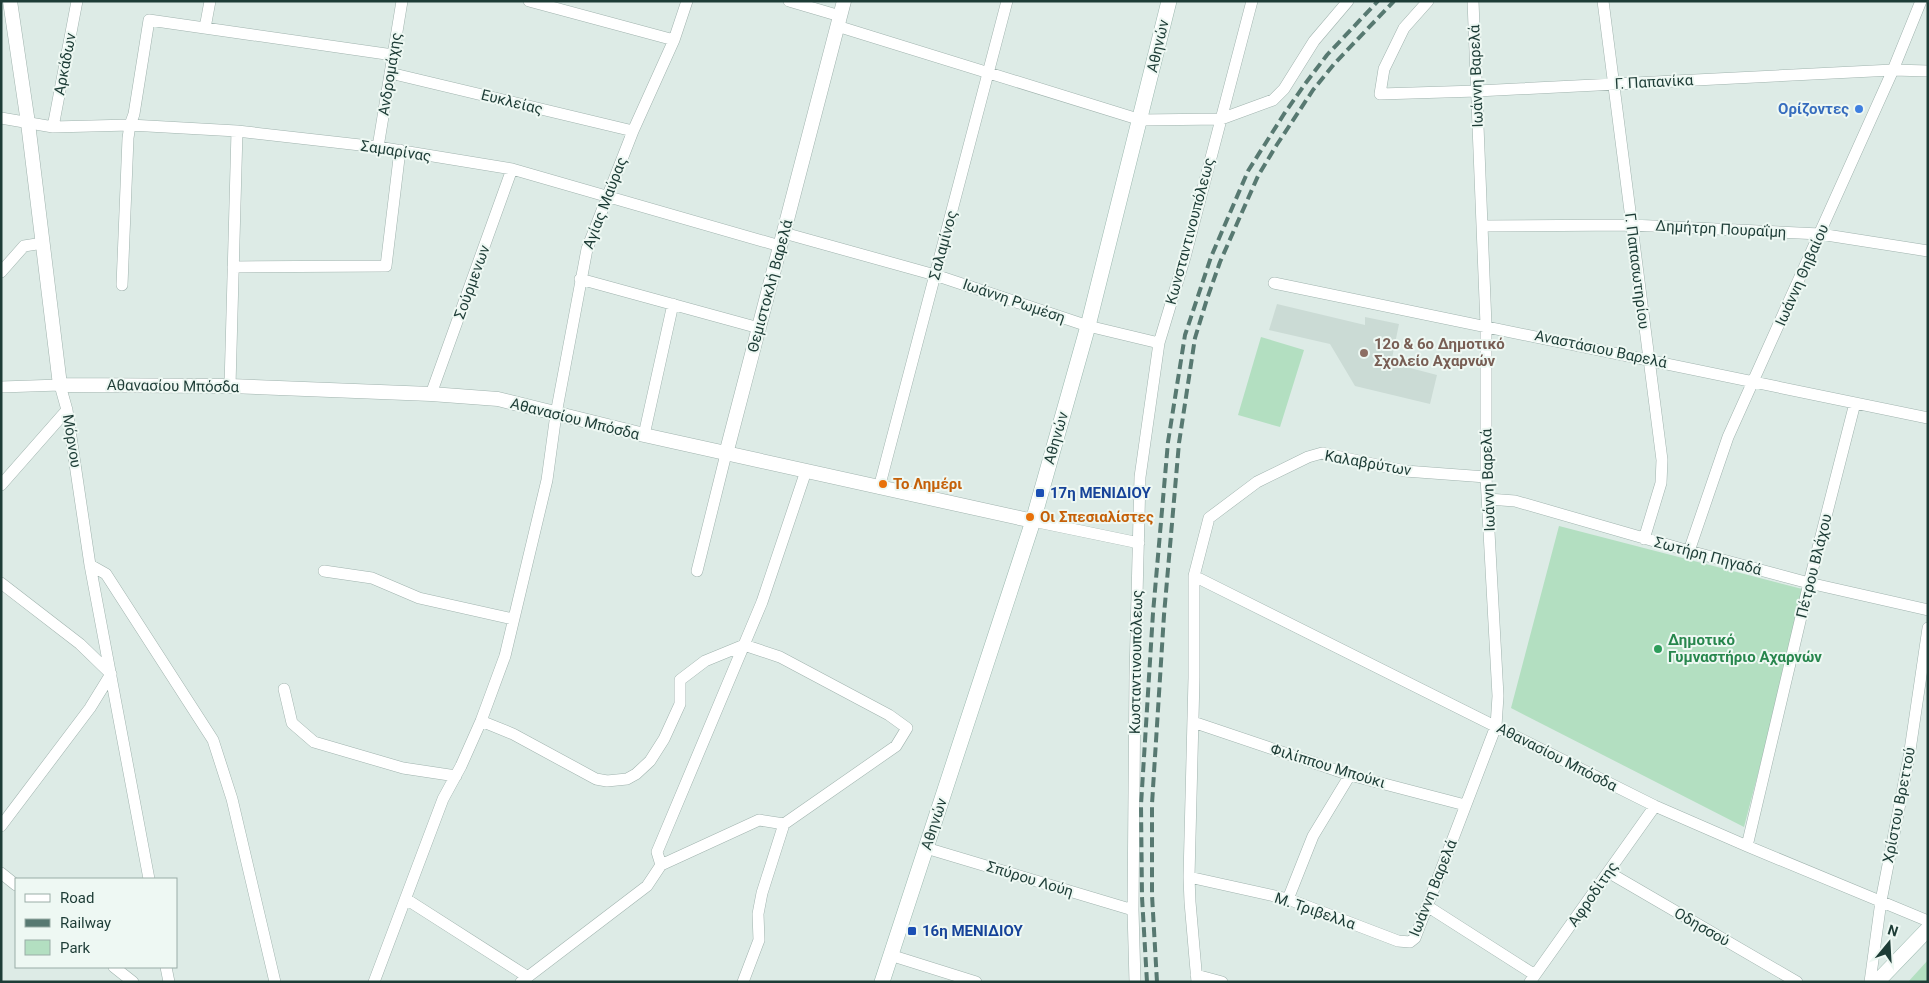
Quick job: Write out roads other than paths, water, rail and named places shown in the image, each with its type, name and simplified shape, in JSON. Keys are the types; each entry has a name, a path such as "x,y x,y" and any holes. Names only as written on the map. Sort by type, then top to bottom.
{"main road":[{"name":"Αθηνών","path":"882,982 1033,520 1088,326 1141,120 1169,1"},
{"path":"1877,982 1928,929"}],"street":[{"name":"Μόρνου","path":"10,1 28,123 60,384 67,410 90,565 148,878"},
{"name":"Αρκάδων","path":"52,126 77,1"},
{"path":"205,28 210,1"},
{"name":"Ανδρομάχης","path":"378,147 402,1"},
{"path":"529,1 674,40"},
{"name":"Αγίας Μαύρας","path":"374,982 443,799 456,776 481,721 505,656 548,480 556,414 587,249 633,131 674,40 687,1"},
{"path":"789,1 839,21 989,73 1141,120 1221,118 1273,100 1284,89 1314,41 1348,1"},
{"name":"Θεμιστοκλή Βαρελά","path":"697,571 844,1"},
{"name":"Σαλαμίνος","path":"879,488 1007,1"},
{"name":"Κωνσταντινουπόλεως","path":"1158,343 1185,257 1252,1"},
{"name":"Γ. Παπανίκα","path":"1428,1 1404,28 1384,69 1380,94 1477,92 1893,70 1928,71"},
{"name":"Ιωάννη Βαρελά","path":"1410,942 1416,938 1496,726 1498,696 1486,477 1486,326 1473,1"},
{"name":"Γ. Παπασωτηρίου","path":"1603,1 1662,460 1661,483 1644,539"},
{"name":"Ιωάννη Θηβαίου","path":"1688,551 1728,437 1893,70 1922,1"},
{"path":"122,285 130,125 134,114 149,20 393,55"},
{"name":"Ευκλείας","path":"390,73 633,131"},
{"name":"Σαμαρίνας","path":"1,118 52,126 130,125 237,132 400,150 512,169 606,197 782,239"},
{"path":"230,386 237,132"},
{"path":"233,266 386,266 400,150"},
{"name":"Σούρμενων","path":"431,394 512,169"},
{"name":"Δημήτρη Πουραΐμη","path":"1482,226 1631,225 1820,234 1928,251"},
{"name":"Ιωάννη Ρωμέση","path":"782,239 934,275 1088,326 1158,343"},
{"path":"1,271 24,246 43,243"},
{"path":"580,279 759,328"},
{"name":"Αναστάσιου Βαρελά","path":"1274,283 1928,418"},
{"path":"644,435 672,304"},
{"name":"Κωσταντινουπόλεως","path":"1135,982 1133,910 1140,477 1158,343"},
{"name":"Αθανασίου Μπόσδα","path":"1,387 60,384 230,386 431,394 498,399 726,454 1139,543"},
{"name":"Πέτρου Βλάχου","path":"1746,846 1809,583 1856,403"},
{"path":"1,485 67,410"},
{"name":"Καλαβρύτων","path":"1194,576 1209,518 1258,482 1308,457 1322,453 1405,471 1486,477"},
{"path":"661,865 657,852 762,602 806,471"},
{"name":"Σωτήρη Πηγαδά","path":"1488,499 1515,502 1809,583 1928,610"},
{"path":"90,565 106,574 213,740 232,799 275,982"},
{"path":"324,570 372,578 419,598 513,620"},
{"path":"1194,576 1190,902 1196,979 1222,982"},
{"name":"Αθανασίου Μπόσδα","path":"1194,576 1655,806 1746,846 1928,921"},
{"path":"1,583 80,644 111,674 90,708 3,820"},
{"name":"Χρίστου Βρεττού","path":"1870,982 1880,902 1909,756 1928,628"},
{"path":"481,721 514,734 596,779 607,781 627,779 636,774 650,761 664,738 680,704 680,680 705,661 744,645 780,657 890,715 907,728 896,746 784,824 762,893 758,914 759,940 743,982"},
{"path":"284,689 292,723 314,742 403,768 456,776"},
{"name":"Φιλίππου Μπούκι","path":"1193,722 1350,774 1465,805"},
{"path":"1288,899 1313,836 1350,774"},
{"name":"Αφροδίτης","path":"1533,978 1655,806"},
{"path":"406,899 525,979 647,886 661,865 759,820 784,824"},
{"name":"Σπύρου Λούη","path":"926,848 1133,910"},
{"path":"1,872 15,884"},
{"name":"Οδησσού","path":"1608,872 1797,982"},
{"name":"Μ. Τριβελλα","path":"1189,878 1288,899 1398,941 1410,942"},
{"path":"1428,906 1533,978"},
{"path":"890,955 976,982"},
{"path":"115,968 132,982"},
{"path":"166,968 169,982"}],"railway":[{"path":"1147,982 1142,897 1141,805 1153,613 1168,442 1185,335 1211,257 1248,171 1284,114 1327,55 1378,1"},
{"path":"1157,982 1152,895 1152,804 1164,615 1179,443 1195,338 1220,262 1258,176 1313,90 1335,63 1394,1"}],"place":[{"name":"Ορίζοντες","path":"1859,109"},
{"name":"12ο & 6ο Δημοτικό Σχολείο Αχαρνών","path":"1364,353"},
{"name":"Το Λημέρι","path":"883,484"},
{"name":"17η ΜΕΝΙΔΙΟΥ","path":"1040,493"},
{"name":"Οι Σπεσιαλίστες","path":"1030,517"},
{"name":"Δημοτικό Γυμναστήριο Αχαρνών","path":"1658,649"},
{"name":"16η ΜΕΝΙΔΙΟΥ","path":"912,931"}]}
